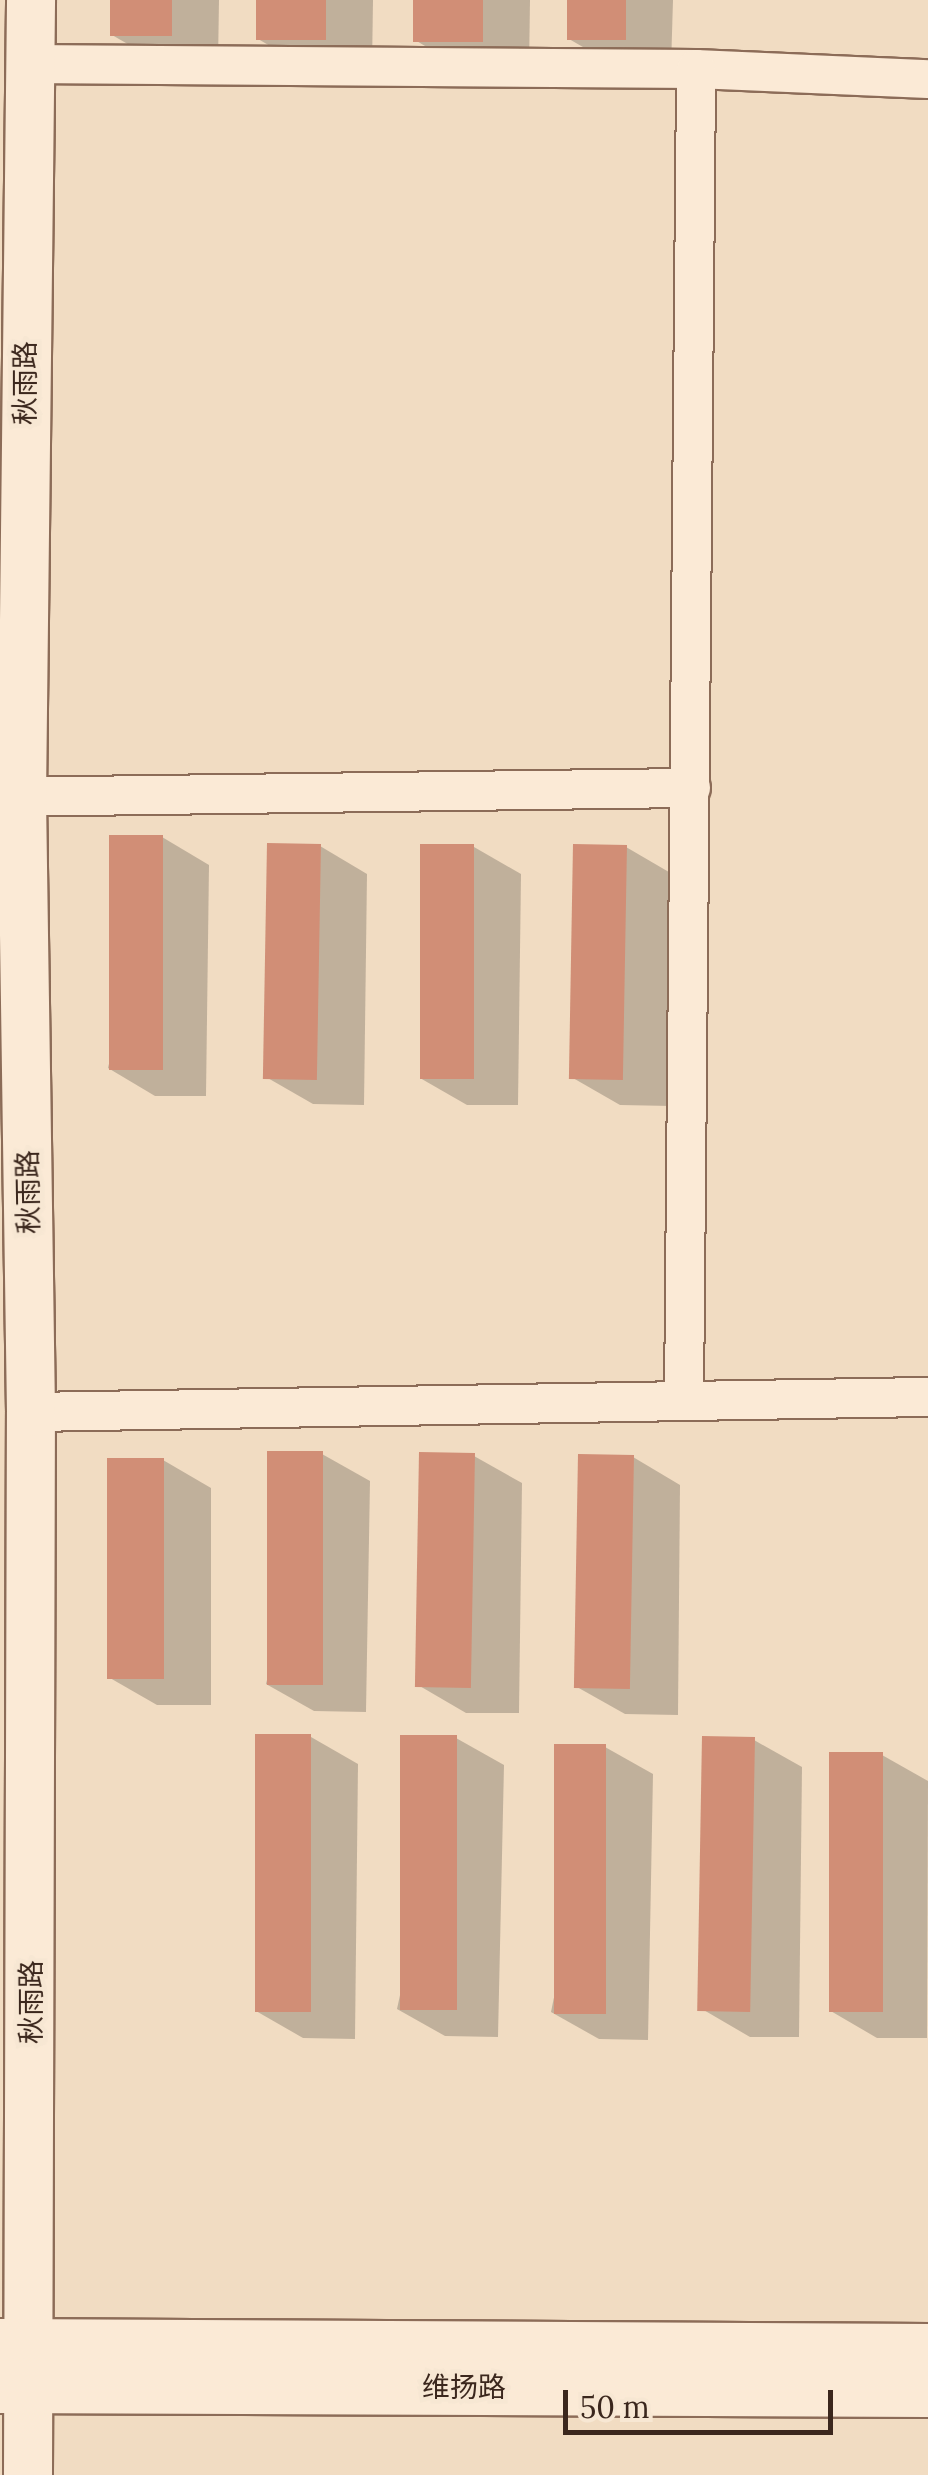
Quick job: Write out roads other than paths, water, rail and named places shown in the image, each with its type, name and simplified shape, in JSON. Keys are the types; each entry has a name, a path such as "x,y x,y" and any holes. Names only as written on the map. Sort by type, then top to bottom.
{"main road":[{"name":"维扬路","path":"15,2366 913,2370"}],"street":[{"name":"秋雨路","path":"28,2475 15,2366 31,1412 11,797 30,0"},
{"path":"28,64 696,70 928,79"},
{"path":"684,1400 696,70"},
{"path":"11,797 691,788"},
{"path":"31,1412 928,1397"}]}
